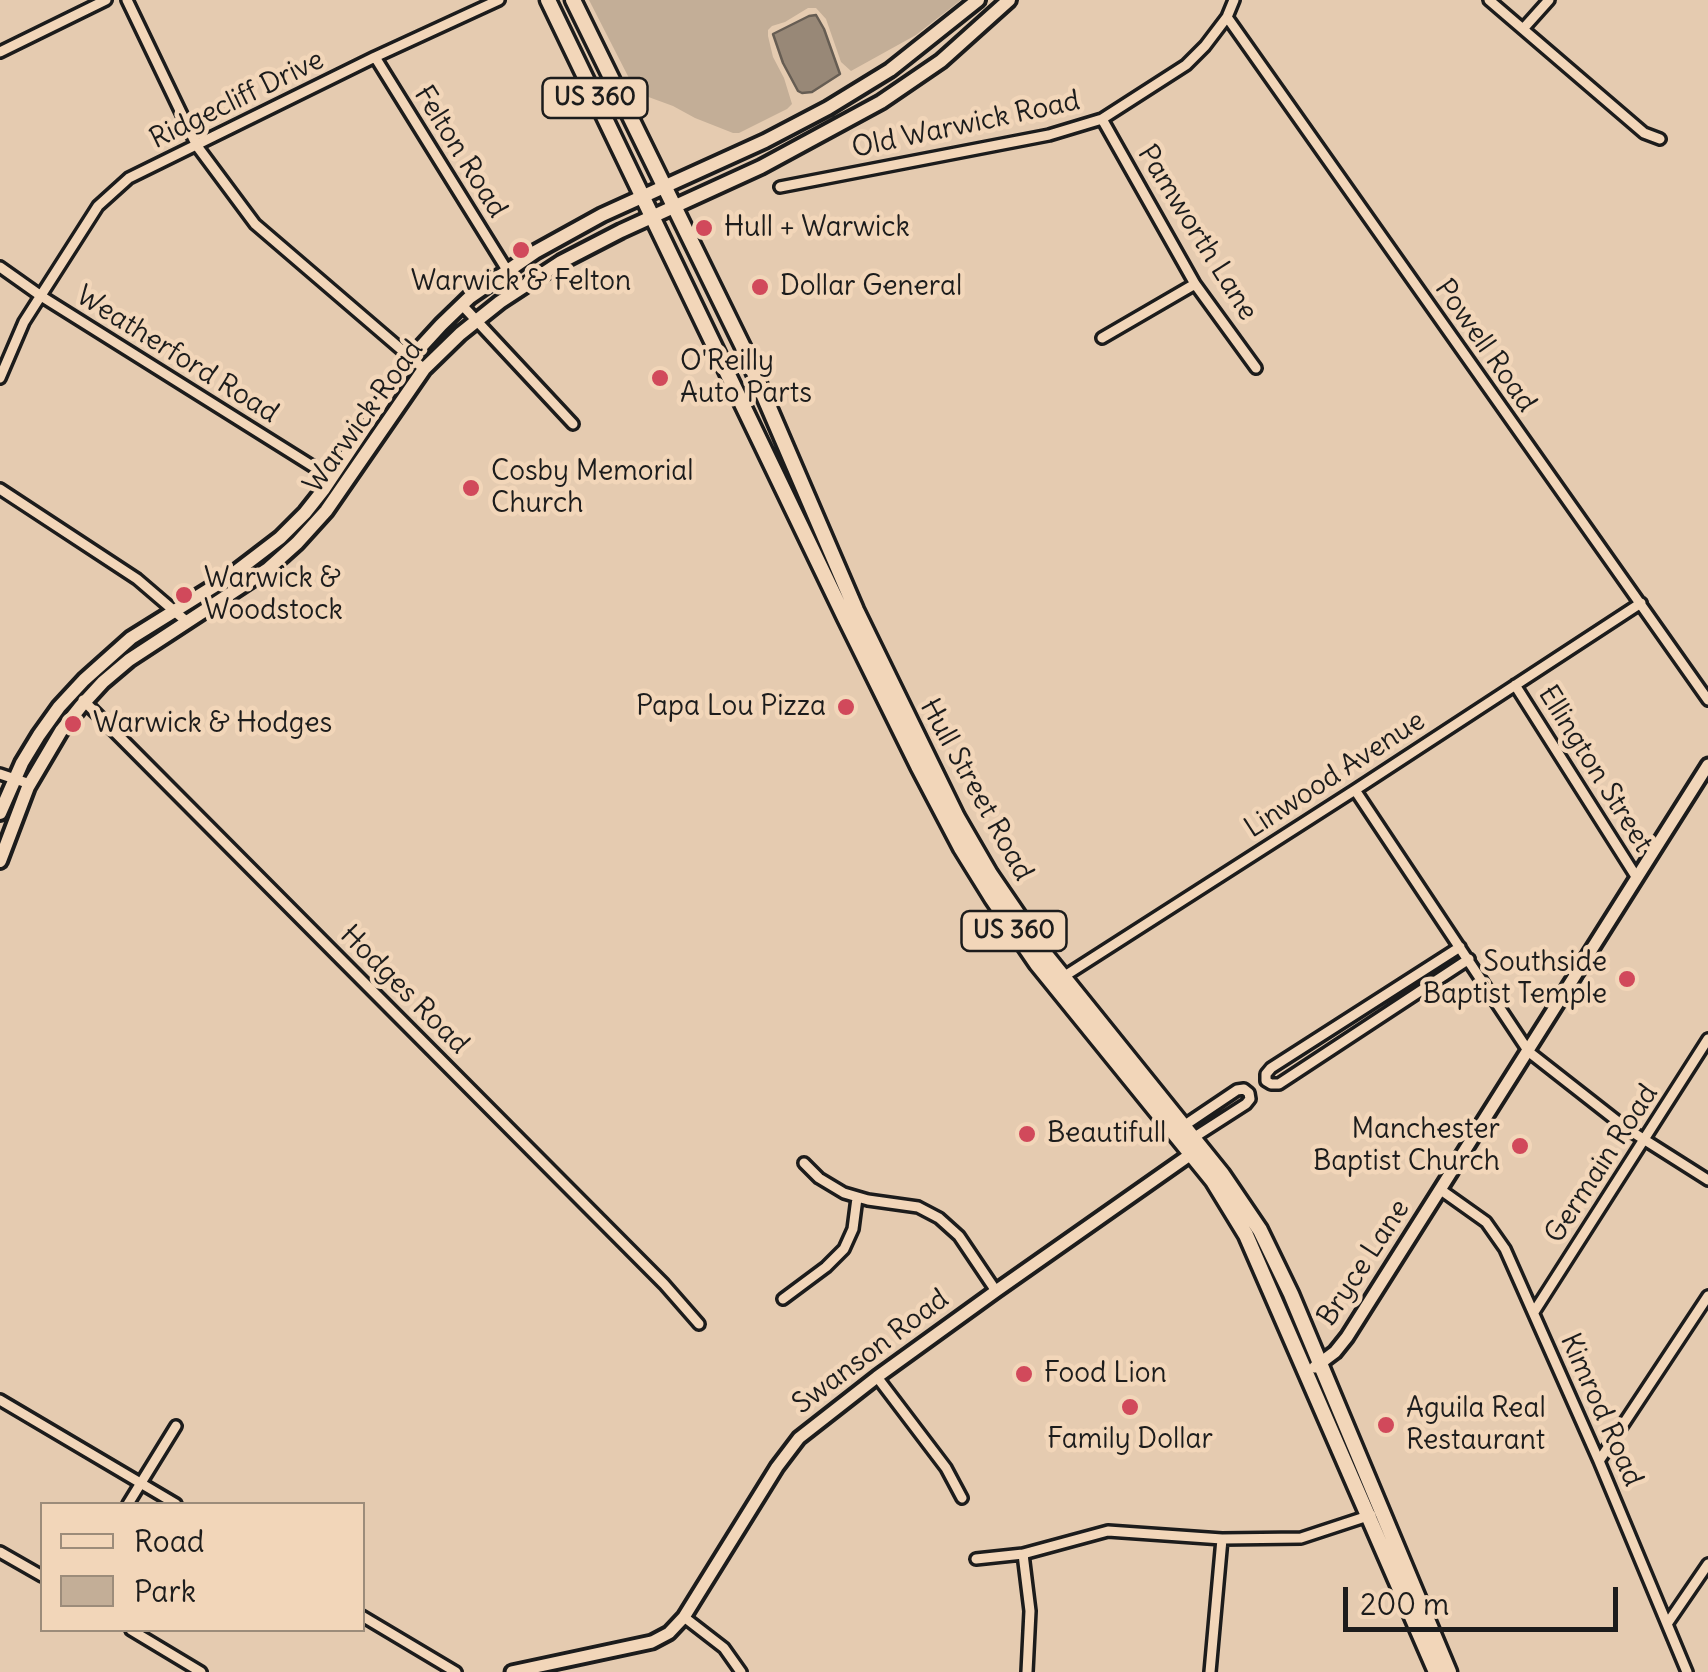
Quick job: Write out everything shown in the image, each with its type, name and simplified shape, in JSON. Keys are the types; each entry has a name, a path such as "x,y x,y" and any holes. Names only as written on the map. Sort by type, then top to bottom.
{"main road":[{"name":"US 360","path":"548,0 652,217"},
{"name":"Hull Street Road","path":"574,0 743,346 856,610 926,758 988,871 1058,980"},
{"name":"Warwick Road","path":"0,813 14,779 40,735 74,691 131,638 256,558 305,512 412,358 462,305 508,270 602,214 765,141 828,108 890,70 978,0"},
{"name":"Warwick Road","path":"0,862 30,784 61,731 85,702 128,660 268,569 296,543 326,511 424,369 476,321 560,262 807,144 881,102 940,60 1009,0"},
{"name":"Hull Street Road","path":"652,217 935,800 992,898 1188,1140 1246,1234 1313,1368 1436,1672"},
{"name":"Hull Street Road","path":"1375,1514 1450,1672"}],"street":[{"path":"0,52 106,0"},
{"path":"127,0 197,146 255,224 424,369"},
{"name":"Ridgecliff Drive","path":"0,378 24,322 98,206 114,190 130,178 375,57 500,0"},
{"name":"Old Warwick Road","path":"780,187 1048,135 1102,119 1186,65 1205,46 1234,0"},
{"path":"1490,0 1644,134 1660,139"},
{"path":"1523,28 1549,0"},
{"name":"Powell Road","path":"1226,17 1708,700"},
{"name":"Felton Road","path":"375,57 508,270"},
{"name":"Pamworth Lane","path":"1102,119 1195,284 1256,368"},
{"name":"Weatherford Road","path":"0,267 322,472 329,482"},
{"path":"1102,338 1195,284"},
{"path":"462,305 573,424"},
{"path":"0,489 137,579 186,621"},
{"name":"Linwood Avenue","path":"1058,980 1640,602"},
{"name":"Ellington Street","path":"1515,685 1637,878"},
{"name":"Hodges Road","path":"74,691 664,1284 699,1324"},
{"name":"Bryce Lane","path":"1313,1368 1347,1337 1708,765"},
{"path":"0,774 30,784"},
{"path":"1355,790 1529,1052 1644,1140 1708,1180"},
{"path":"1460,947 1271,1068 1266,1081 1279,1084 1469,960"},
{"name":"Germain Road","path":"1534,1312 1708,1039"},
{"path":"1237,1090 1250,1093 1246,1104 1188,1140 1237,1090"},
{"name":"Swanson Road","path":"512,1672 652,1642 670,1632 684,1617 792,1446 813,1426 996,1291 1188,1140"},
{"path":"804,1162 819,1178 857,1198 918,1207 940,1218 959,1236 996,1291"},
{"name":"Kimrod Road","path":"1441,1190 1486,1222 1506,1249 1687,1672"},
{"path":"783,1299 844,1249 854,1228 857,1198"},
{"path":"1599,1462 1708,1296"},
{"path":"878,1377 946,1468 962,1498"},
{"path":"0,1400 172,1502"},
{"path":"129,1502 176,1426"},
{"path":"976,1559 1023,1554 1108,1532 1301,1538 1375,1514"},
{"path":"1210,1672 1222,1538"},
{"path":"0,1552 40,1575"},
{"path":"1023,1554 1030,1610 1026,1672"},
{"path":"1667,1624 1708,1564"},
{"path":"684,1617 724,1648 741,1672"},
{"path":"365,1618 456,1672"},
{"path":"134,1632 201,1672"}],"green space":[{"path":"589,0 961,0 916,35 851,71 841,62 826,19 816,8 808,8 772,26 768,36 773,57 792,104 733,133 643,95 631,82"}],"shaded area":[{"path":"816,15 840,74 812,92 802,93 783,63 773,34"}],"place":[{"name":"Hull + Warwick","path":"704,228"},
{"name":"Warwick & Felton","path":"521,250"},
{"name":"Dollar General","path":"760,287"},
{"name":"O'Reilly Auto Parts","path":"660,378"},
{"name":"Cosby Memorial Church","path":"471,488"},
{"name":"Warwick & Woodstock","path":"184,595"},
{"name":"Papa Lou Pizza","path":"846,707"},
{"name":"Warwick & Hodges","path":"73,724"},
{"name":"Southside Baptist Temple","path":"1627,979"},
{"name":"Beautifull","path":"1027,1134"},
{"name":"Manchester Baptist Church","path":"1520,1146"},
{"name":"Food Lion","path":"1024,1374"},
{"name":"Family Dollar","path":"1130,1407"},
{"name":"Aguila Real Restaurant","path":"1386,1425"}]}
